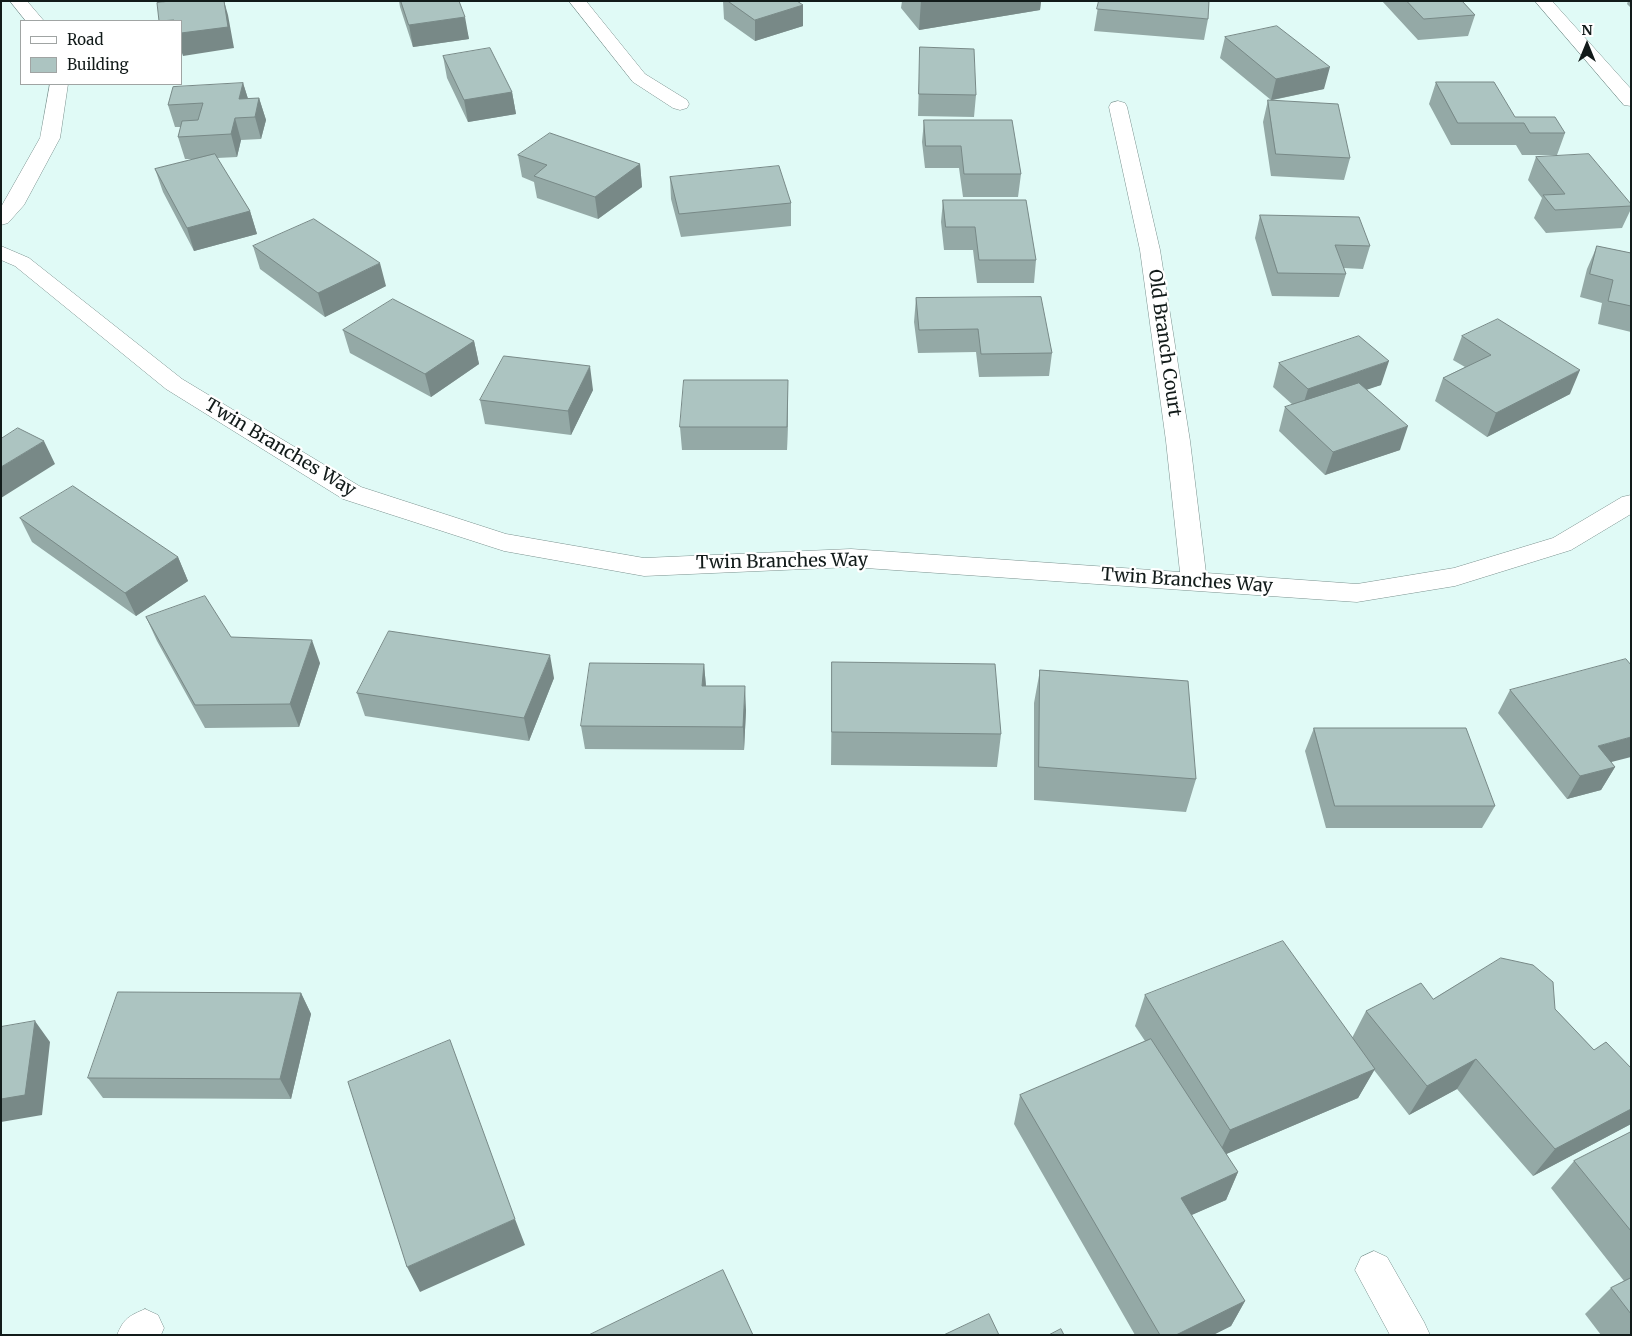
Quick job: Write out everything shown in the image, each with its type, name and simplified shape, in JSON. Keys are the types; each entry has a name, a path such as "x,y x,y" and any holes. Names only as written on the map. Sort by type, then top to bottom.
{"street":[{"path":"18,1 34,20"},
{"path":"577,1 638,78 680,104"},
{"path":"1543,1 1631,101"},
{"path":"1,219 14,206 50,138 59,85"},
{"name":"Old Branch Court","path":"1118,107 1150,250 1178,440 1194,581"},
{"name":"Twin Branches Way","path":"1,252 22,262 174,384 352,493 504,542 644,567 851,558 1357,593 1445,578 1562,544 1631,503"},
{"path":"1374,1270 1411,1335"}],"building":[{"path":"170,1 224,1 228,27 182,33 182,20 159,20 157,3"},
{"path":"401,1 459,1 465,17 409,25"},
{"path":"728,1 797,1 803,5 755,20"},
{"path":"1099,1 1209,1 1208,19 1097,9"},
{"path":"1407,1 1462,1 1475,15 1424,19"},
{"path":"1277,26 1330,67 1276,79 1225,37"},
{"path":"920,47 974,49 976,95 919,94"},
{"path":"490,48 512,92 464,100 443,56"},
{"path":"1436,82 1494,82 1515,117 1555,117 1565,133 1530,133 1524,123 1458,123"},
{"path":"243,83 239,99 259,98 255,117 235,118 231,134 178,137 182,121 198,120 203,103 168,105 173,87"},
{"path":"1268,100 1338,104 1350,158 1276,154"},
{"path":"924,120 1012,120 1021,174 964,174 961,146 926,146"},
{"path":"550,133 640,164 595,197 534,176 547,165 518,155"},
{"path":"215,154 250,211 187,228 155,169"},
{"path":"1589,154 1631,206 1555,210 1543,195 1565,194 1536,157"},
{"path":"779,166 791,203 679,214 670,177"},
{"path":"943,200 1026,200 1036,260 979,260 975,227 946,227"},
{"path":"1260,215 1359,217 1370,246 1335,245 1346,274 1278,273"},
{"path":"314,219 380,263 318,293 253,246"},
{"path":"1597,246 1631,253 1631,306 1608,301 1613,280 1590,274"},
{"path":"1041,297 1052,353 981,354 978,329 919,330 916,298"},
{"path":"393,299 474,341 425,374 343,330"},
{"path":"1498,319 1580,370 1496,413 1443,378 1491,355 1462,336"},
{"path":"1359,336 1389,361 1308,389 1279,363"},
{"path":"504,356 590,366 568,411 480,400"},
{"path":"684,380 788,380 787,427 680,427"},
{"path":"1359,383 1408,426 1333,452 1285,407"},
{"path":"18,428 44,441 1,467 1,439"},
{"path":"73,486 178,557 125,593 20,518"},
{"path":"205,596 231,637 312,640 290,704 195,705 146,617"},
{"path":"389,631 550,655 524,718 357,693"},
{"path":"1626,659 1631,665 1631,737 1598,746 1615,767 1580,776 1510,690"},
{"path":"832,662 995,664 1001,734 832,732"},
{"path":"590,663 704,664 702,686 745,686 743,727 581,726"},
{"path":"1040,670 1188,681 1196,779 1039,767"},
{"path":"1314,728 1466,728 1495,806 1335,806"},
{"path":"1283,941 1375,1069 1230,1130 1145,995"},
{"path":"1501,958 1533,965 1553,982 1555,1009 1594,1050 1606,1042 1631,1068 1631,1109 1555,1149 1476,1059 1427,1086 1366,1011 1421,983 1433,999"},
{"path":"118,992 301,993 280,1079 88,1078"},
{"path":"35,1021 25,1095 1,1099 1,1027"},
{"path":"1151,1039 1238,1172 1181,1198 1245,1301 1176,1335 1160,1335 1020,1095"},
{"path":"450,1040 515,1219 407,1267 348,1082"},
{"path":"1631,1132 1631,1231 1574,1161"},
{"path":"723,1270 753,1335 589,1335"},
{"path":"1631,1278 1631,1314 1611,1288"},
{"path":"989,1314 999,1335 944,1335"},
{"path":"1061,1329 1064,1335 1049,1335"}]}
